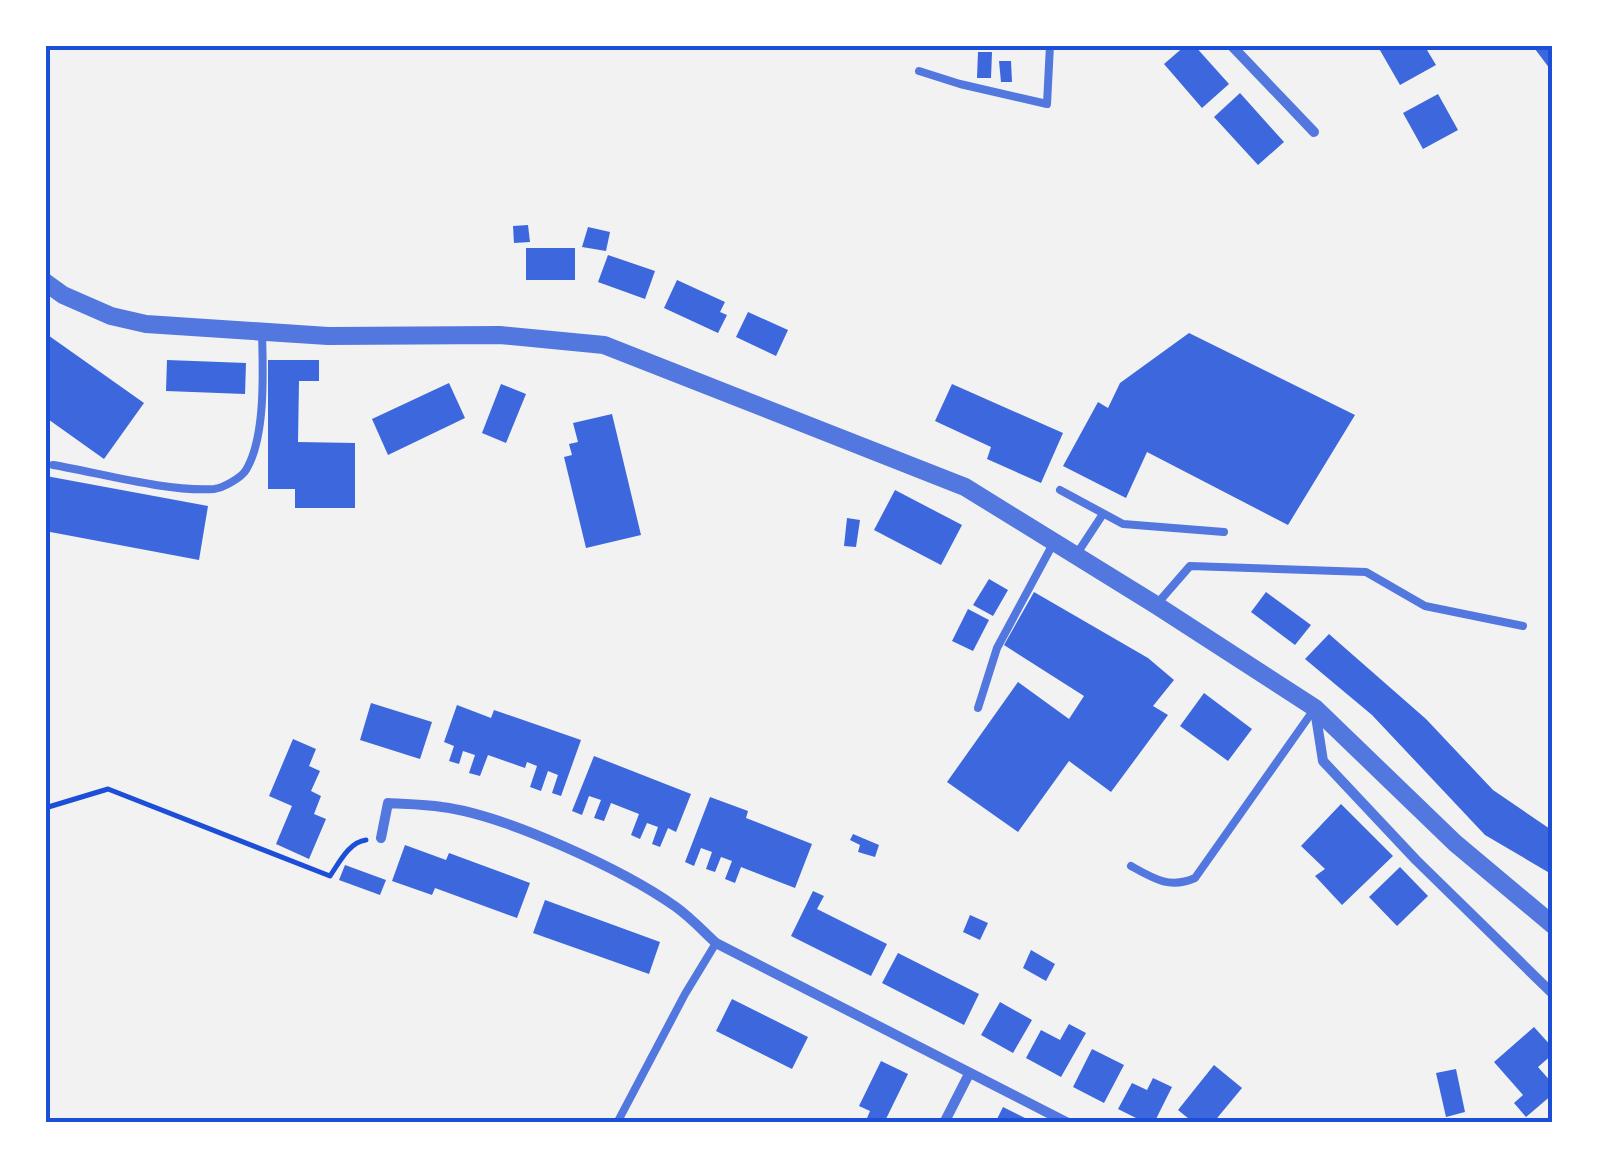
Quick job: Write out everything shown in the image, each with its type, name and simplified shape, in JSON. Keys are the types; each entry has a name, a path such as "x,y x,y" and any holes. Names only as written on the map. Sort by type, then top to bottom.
{"street":[{"path":"1231,45 1314,132"},
{"path":"45,282 63,295 128,320 328,336 500,335 604,346 965,487 1315,708 1454,843 1553,925"},
{"path":"1315,708 1324,761 1416,860 1553,994"},
{"path":"381,838 388,803 478,814 528,832 677,907 716,943 1068,1123"},
{"path":"944,1123 969,1074"}],"lane":[{"path":"919,71 1047,104 1050,45"},
{"path":"53,466 218,489 245,473 257,441 262,332"},
{"path":"1060,490 1123,524 1224,532"},
{"path":"1076,556 1103,514"},
{"path":"978,708 997,648 1054,542"},
{"path":"1156,605 1190,566 1366,572 1426,606 1523,626"},
{"path":"1131,866 1154,880 1171,884 1195,878 1315,708"},
{"path":"617,1123 716,943"}],"path":[{"path":"45,808 108,789 330,876 358,840 381,838"}],"building":[{"path":"1186,45 1194,45 1229,84 1202,108 1164,64"},
{"path":"1377,45 1424,45 1436,65 1400,85"},
{"path":"1532,45 1553,45 1553,73"},
{"path":"978,52 992,52 991,78 977,78"},
{"path":"999,61 1011,61 1012,82 1001,82"},
{"path":"1240,93 1284,142 1258,165 1214,117"},
{"path":"1438,94 1458,130 1423,149 1403,113"},
{"path":"528,225 530,242 514,243 513,226"},
{"path":"588,227 610,232 606,251 582,247"},
{"path":"526,248 575,248 575,280 526,280"},
{"path":"608,255 655,271 645,299 598,282"},
{"path":"677,280 725,302 720,312 727,315 718,333 664,308"},
{"path":"748,312 788,330 776,356 736,337"},
{"path":"45,333 144,403 104,459 45,417"},
{"path":"1189,333 1355,415 1288,525 1147,452 1126,498 1063,466 1098,402 1108,408 1120,383"},
{"path":"167,360 246,363 245,394 166,391"},
{"path":"268,360 319,360 319,381 299,381 298,442 355,443 355,508 295,508 295,489 268,489"},
{"path":"449,383 465,418 388,455 372,419"},
{"path":"501,384 526,394 506,443 482,433"},
{"path":"952,384 1063,433 1041,483 987,459 991,447 935,421"},
{"path":"612,414 641,535 586,548 564,457 572,455 569,444 578,442 573,423"},
{"path":"46,476 208,506 199,560 45,531"},
{"path":"895,490 962,525 941,565 874,530"},
{"path":"847,518 860,520 856,547 844,546"},
{"path":"989,579 1008,590 993,616 973,605"},
{"path":"1034,592 1148,658 1174,680 1153,706 1168,715 1111,792 1069,761 1018,832 947,782 1018,682 1069,719 1084,696 1004,645"},
{"path":"1266,592 1311,625 1295,645 1251,612"},
{"path":"968,609 989,620 973,651 952,641"},
{"path":"1329,634 1426,719 1493,790 1553,831 1553,875 1485,835 1372,715 1305,659"},
{"path":"1204,693 1252,729 1228,761 1180,726"},
{"path":"371,703 432,722 420,759 360,740"},
{"path":"457,705 491,718 494,710 581,740 561,796 552,793 558,775 548,771 541,791 530,787 537,766 527,762 525,768 488,755 480,776 469,773 475,755 463,751 459,764 449,761 454,746 444,742"},
{"path":"293,739 316,749 309,766 320,771 311,791 321,796 314,814 326,819 309,859 276,844 292,806 269,796"},
{"path":"594,756 691,794 676,832 668,828 660,847 652,844 658,827 647,823 640,839 631,835 639,814 611,803 604,821 594,818 601,800 589,796 582,815 572,811"},
{"path":"710,797 748,811 746,818 812,844 795,888 741,867 735,883 725,879 732,861 721,857 715,872 706,869 712,852 701,848 694,866 685,862"},
{"path":"1341,804 1393,856 1342,905 1315,876 1325,869 1301,846"},
{"path":"853,834 879,845 875,857 858,852 860,845 850,840"},
{"path":"405,845 446,860 449,853 530,883 517,918 435,888 432,895 392,881"},
{"path":"345,865 386,880 380,895 339,880"},
{"path":"1400,867 1428,896 1397,926 1369,897"},
{"path":"813,891 824,896 817,909 887,944 871,976 791,936"},
{"path":"545,900 660,942 649,974 533,933"},
{"path":"970,915 988,923 980,940 963,932"},
{"path":"1031,950 1055,964 1046,981 1023,968"},
{"path":"898,953 979,994 964,1025 882,983"},
{"path":"732,999 808,1037 792,1069 716,1031"},
{"path":"1000,1002 1032,1020 1013,1053 981,1035"},
{"path":"1069,1024 1086,1033 1061,1077 1026,1058 1041,1030 1060,1040"},
{"path":"1534,1027 1553,1048 1553,1054 1538,1067 1553,1084 1553,1094 1526,1117 1514,1103 1523,1095 1494,1062"},
{"path":"1092,1049 1124,1065 1104,1103 1073,1087"},
{"path":"881,1061 908,1074 884,1123 865,1123 870,1111 859,1106"},
{"path":"1214,1065 1242,1088 1213,1123 1194,1123 1178,1110"},
{"path":"1456,1069 1465,1112 1446,1117 1436,1073"},
{"path":"1153,1078 1172,1087 1154,1123 1118,1109 1132,1083 1147,1090"},
{"path":"1003,1107 1035,1123 995,1123"}]}
